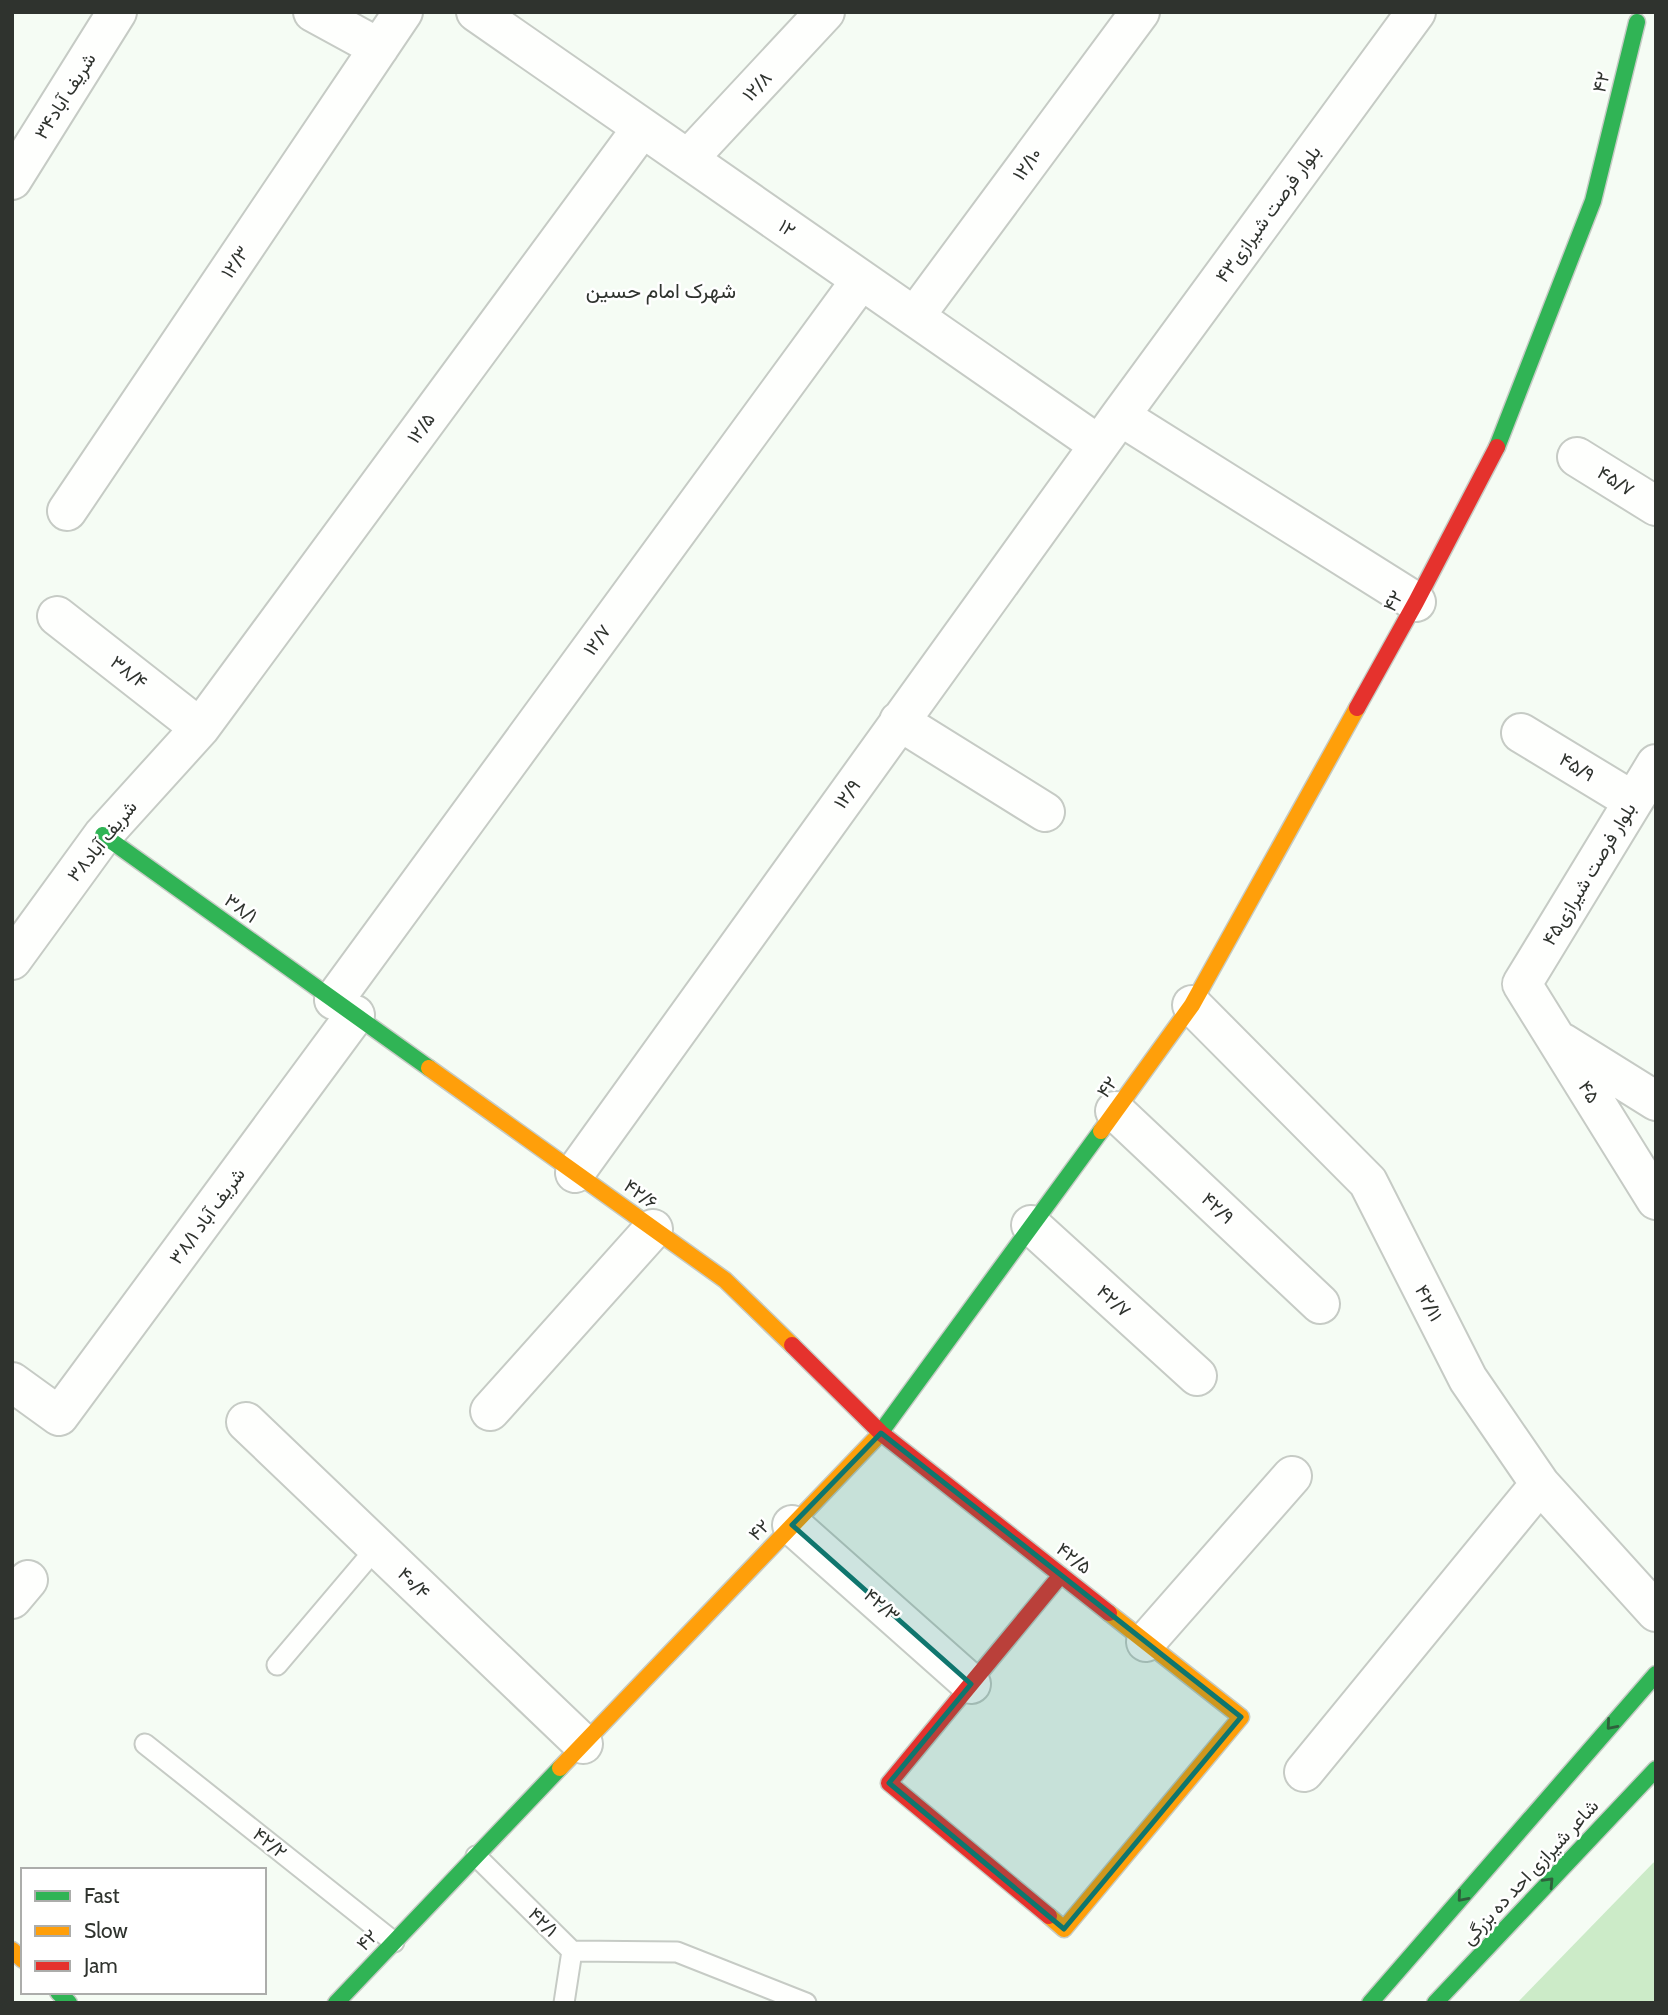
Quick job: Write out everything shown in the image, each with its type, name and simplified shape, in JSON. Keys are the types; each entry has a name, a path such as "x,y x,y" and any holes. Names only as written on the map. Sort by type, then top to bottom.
{"street":[{"name":"شریف آباد۳۴","path":"12,180 117,12"},
{"name":"۱۲/۳","path":"67,511 403,12"},
{"name":"۱۲/۸","path":"688,159 825,12"},
{"name":"۱۲/۱۰","path":"915,316 1140,12"},
{"name":"بلوار فرصت شیرازی۴۳","path":"1109,430 1416,12"},
{"path":"331,16 379,48"},
{"name":"۱۲","path":"501,19 642,128 915,316 1109,430 1416,602"},
{"name":"۴۲","path":"336,2003 881,1433 1192,1005 1416,602 1496,449 1593,201 1637,22"},
{"name":"۱۲/۵","path":"200,728 642,128"},
{"name":"۱۲/۷","path":"344,1008 861,279"},
{"name":"۱۲/۹","path":"575,1173 1109,430"},
{"name":"۴۵/۷","path":"1577,457 1656,506"},
{"name":"۳۸/۴","path":"57,616 200,728"},
{"path":"899,721 1045,812"},
{"name":"شریف آباد۳۸","path":"12,960 103,835 200,728"},
{"name":"۴۵/۹","path":"1521,733 1648,782"},
{"name":"بلوار فرصت شیرازی۴۵","path":"1522,984 1648,782"},
{"name":"۳۸/۱","path":"103,835 344,1008"},
{"name":"۴۵","path":"1522,984 1656,1200"},
{"name":"۴۲/۱۱","path":"1192,1005 1368,1182 1468,1379 1540,1484 1656,1612"},
{"name":"۴۲/۶","path":"344,1008 725,1280 881,1433"},
{"name":"۳۸/۱ شریف آباد","path":"12,1382 59,1416 344,1008"},
{"path":"1555,1038 1656,1101"},
{"name":"۴۲/۹","path":"1115,1111 1320,1304"},
{"name":"۴۲/۷","path":"1031,1225 1198,1376"},
{"path":"490,1411 653,1229"},
{"name":"۴۰/۴","path":"246,1422 583,1744"},
{"name":"۴۲/۵","path":"881,1433 1241,1717 1065,1929 889,1783 971,1684"},
{"path":"1146,1642 1292,1476"},
{"path":"1304,1772 1540,1484"},
{"name":"۴۲/۳","path":"792,1525 971,1684"},
{"path":"971,1684 1061,1575"},
{"path":"1370,2003 1656,1674"},
{"name":"شاعر شیرازی احد ده بزرگی","path":"1435,2003 1656,1769"}],"lane":[{"path":"277,1665 377,1547"},
{"name":"۴۲/۲","path":"145,1744 394,1942"},
{"name":"۴۲/۱","path":"476,1856 572,1951 564,2003"},
{"path":"572,1951 677,1952 806,2003"}],"highlighted area":[{"path":"881,1433 1241,1717 1064,1929 889,1783 971,1684 792,1525"}],"shaded area":[{"path":"1656,1861 1656,2003 1517,2003 1653,1863"}],"traffic: fast":[{"path":"1497,447 1593,201 1637,22"},
{"path":"103,835 429,1068"},
{"path":"878,1436 1101,1131"},
{"path":"1370,2003 1656,1674"},
{"path":"336,2003 560,1768"},
{"path":"1435,2003 1656,1769"},
{"path":"60,1994 69,2003"}],"traffic: slow":[{"path":"1101,1131 1192,1005 1357,708"},
{"path":"429,1068 725,1280 792,1345"},
{"path":"560,1768 878,1436"},
{"path":"1049,1916 1064,1929 1241,1717 1109,1613"},
{"path":"12,1950 21,1958"}],"traffic: jam":[{"path":"1357,708 1497,447"},
{"path":"792,1345 881,1433 1109,1613"},
{"path":"1049,1916 889,1783 1061,1575"}],"district":[{"name":"شهرک امام حسین","path":"661,290"}]}
